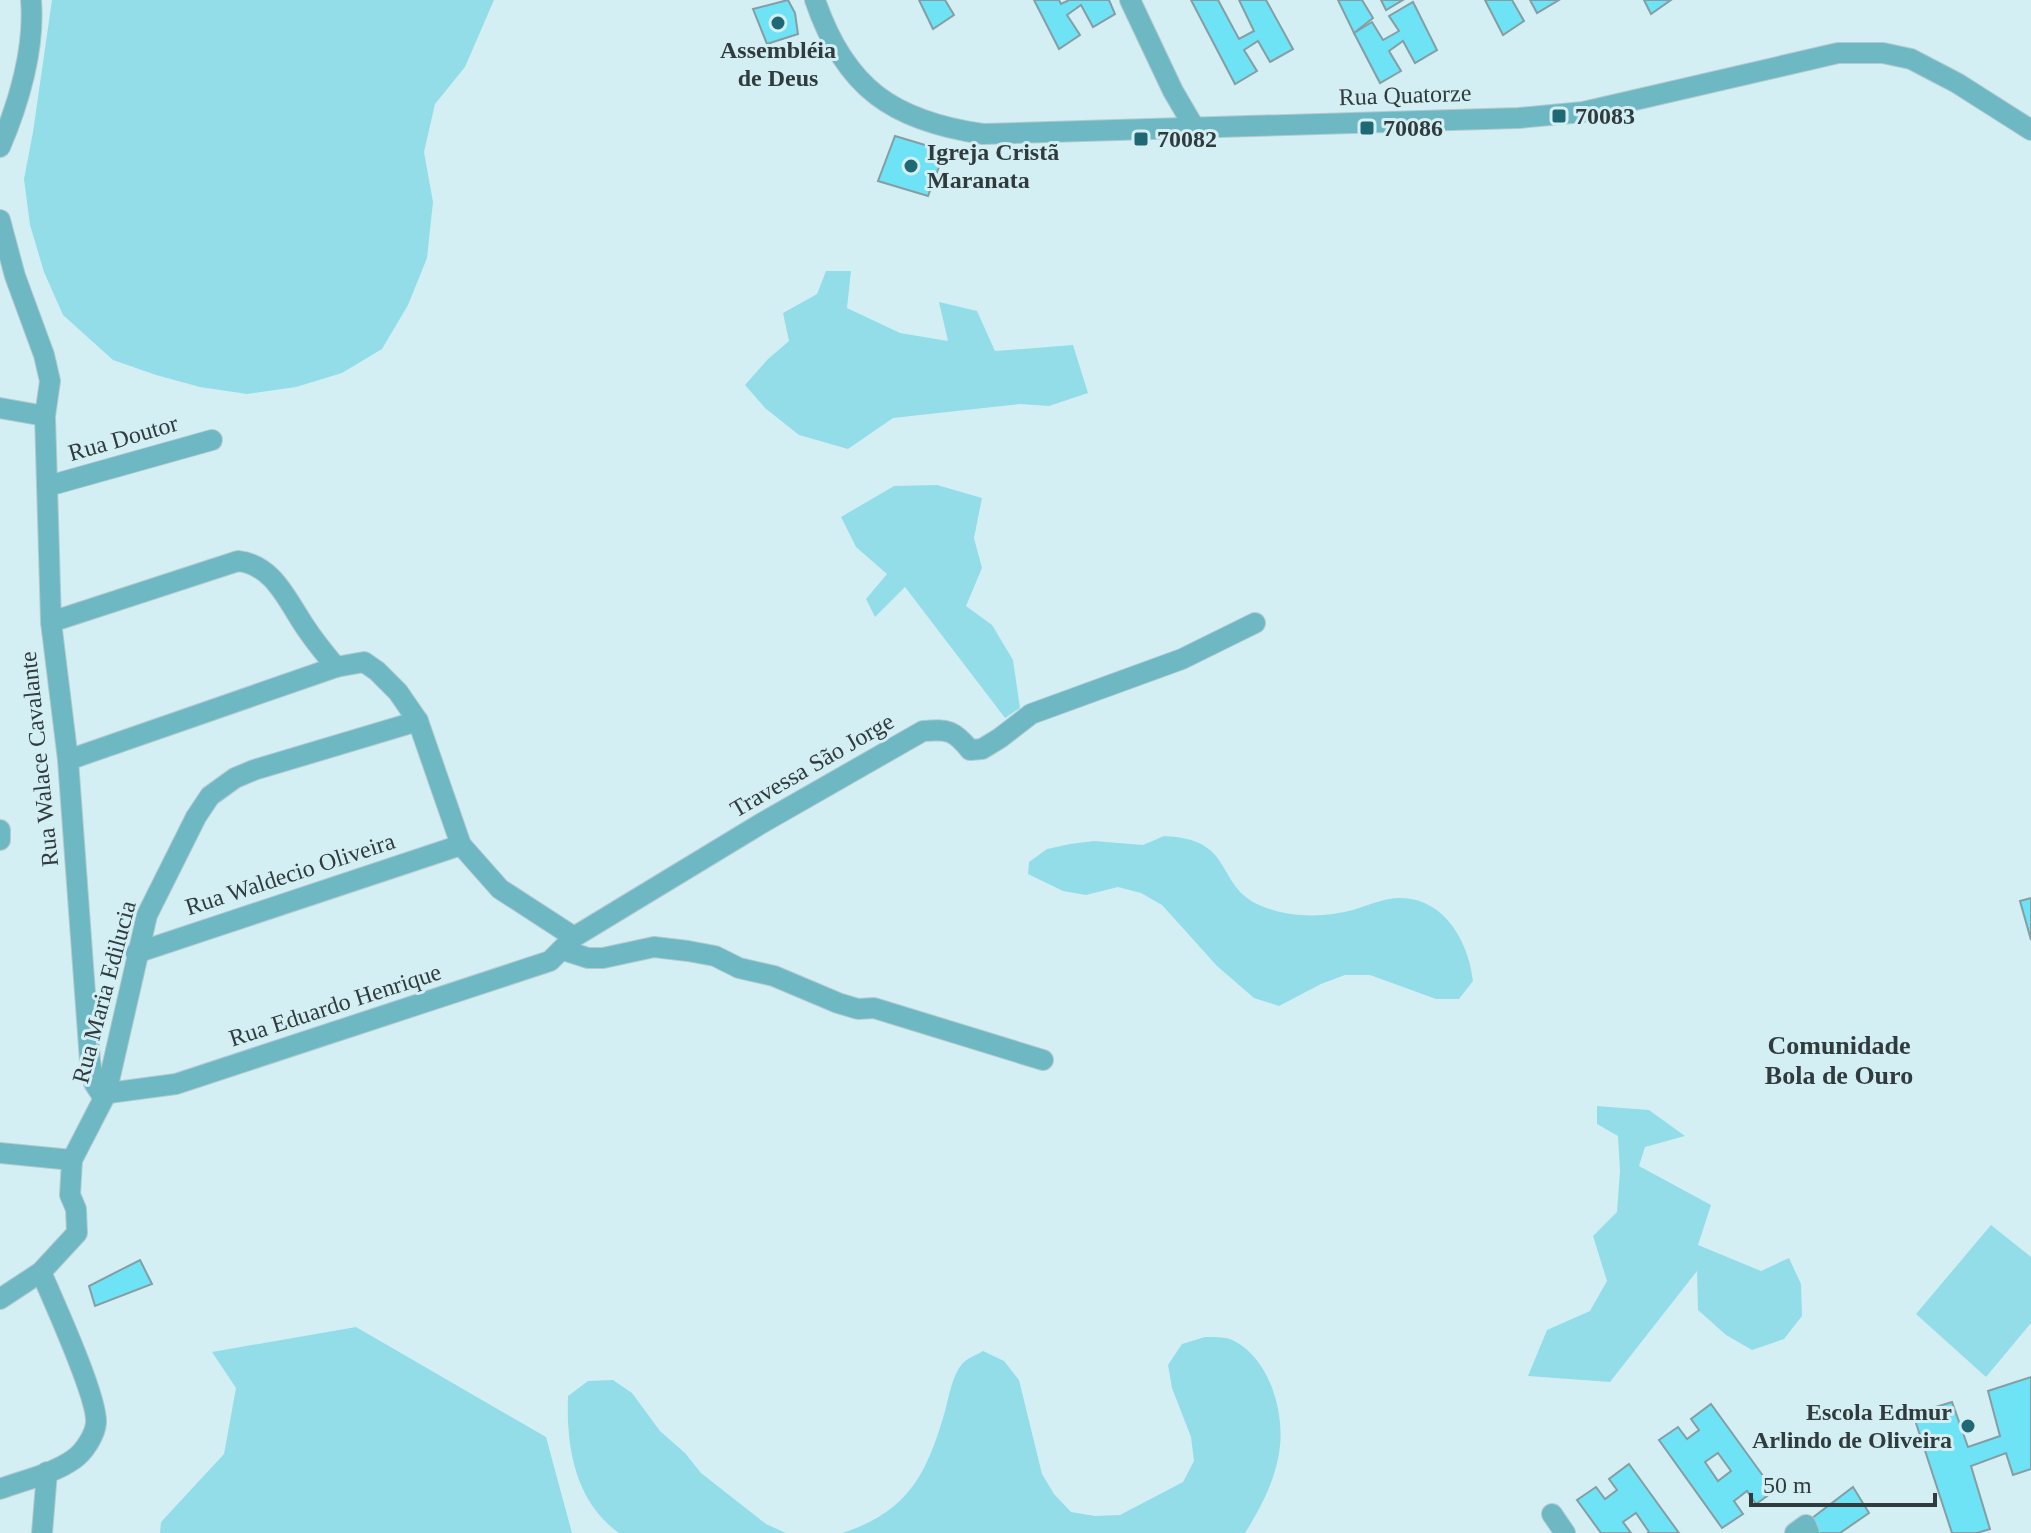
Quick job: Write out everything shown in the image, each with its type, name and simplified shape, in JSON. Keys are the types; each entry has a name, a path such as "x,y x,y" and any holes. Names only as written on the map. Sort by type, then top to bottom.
{"street":[{"path":"0,147 6,118 27,58 31,0"},
{"name":"Rua Quatorze","path":"815,0 828,33 850,71 874,95 908,116 945,128 983,134 1519,118 1583,112 1838,53 1883,53 1911,59 2031,130"},
{"path":"1130,0 1166,77 1194,127"},
{"name":"Rua Walace Cavalante","path":"0,220 50,381 45,416 51,622 68,760 90,1061 94,1083 103,1094"},
{"path":"0,408 45,416"},
{"name":"Rua Doutor","path":"48,486 212,440"},
{"path":"51,622 238,561 254,563 292,602 306,629 336,667"},
{"name":"Travessa São Jorge","path":"568,944 762,823 923,731 946,729 961,738 970,750 982,749 1031,714 1182,659 1255,623"},
{"path":"68,760 336,667 364,662 398,692 418,721 461,845 500,889 588,958 603,958 654,947 715,956 739,968 774,976 838,1003 858,1009 874,1008 1043,1060"},
{"name":"Rua Maria Edilucia","path":"0,1299 41,1272 77,1233 76,1209 70,1195 72,1160 103,1094 147,915 196,817 210,796 222,786 254,770 418,721"},
{"path":"0,830 0,840"},
{"name":"Rua Waldecio Oliveira","path":"136,953 461,845"},
{"name":"Rua Eduardo Henrique","path":"103,1094 190,1080 550,961 568,944"},
{"path":"0,1153 72,1160"},
{"path":"0,1489 76,1458 91,1438 96,1421 91,1398 41,1272"},
{"path":"42,1533 47,1472"},
{"path":"1552,1514 1565,1533"},
{"path":"1795,1533 1806,1525 1809,1533"}],"shaded area":[{"path":"52,0 494,0 465,67 435,104 424,152 433,202 427,258 408,305 382,349 342,373 296,387 247,394 200,387 113,360 63,315 44,272 30,225 24,179"},
{"path":"826,271 851,271 847,308 900,333 948,341 939,302 977,311 995,351 1073,345 1088,393 1049,406 1020,404 893,418 848,449 799,435 765,408 745,385 789,341 783,313 817,294"},
{"path":"937,485 982,498 974,538 982,568 966,606 992,625 1013,660 1020,708 1005,718 905,587 875,617 866,599 887,574 856,547 841,517 894,486"},
{"path":"1164,836 1202,845 1213,853 1244,895 1268,909 1305,915 1329,914 1400,898 1430,906 1442,914 1460,938 1473,981 1459,999 1436,999 1370,975 1345,975 1279,1006 1254,998 1217,966 1162,905 1141,893 1118,887 1086,895 1063,891 1028,874 1029,862 1047,849 1094,841 1143,845"},
{"path":"1597,1106 1649,1110 1685,1136 1645,1147 1639,1166 1711,1205 1698,1245 1761,1271 1789,1258 1801,1284 1802,1316 1784,1339 1752,1350 1726,1335 1698,1310 1697,1271 1610,1382 1528,1376 1547,1330 1590,1311 1607,1281 1593,1236 1617,1212 1620,1171 1618,1136 1597,1124"},
{"path":"1991,1225 2031,1257 2031,1323 1986,1377 1916,1314"},
{"path":"356,1327 546,1437 572,1533 160,1533 161,1522 224,1454 236,1388 212,1352"},
{"path":"1205,1337 1230,1339 1243,1347 1264,1370 1276,1400 1281,1431 1276,1469 1245,1533 842,1533 883,1514 912,1488 931,1454 956,1374 964,1362 983,1351 1004,1361 1019,1380 1042,1474 1054,1494 1071,1512 1095,1516 1120,1515 1183,1482 1194,1461 1191,1437 1172,1388 1168,1365 1182,1344"},
{"path":"613,1380 632,1393 660,1431 685,1453 701,1473 766,1524 786,1533 619,1533 604,1520 592,1506 576,1472 569,1435 568,1396 588,1381"}],"building":[{"name":"Assembléia de Deus","path":"788,0 795,13 798,34 767,44 753,9"},
{"path":"919,0 945,0 954,15 933,29"},
{"path":"1034,0 1059,0 1061,4 1069,0 1109,0 1115,14 1093,27 1081,5 1067,15 1080,35 1059,49"},
{"path":"1191,0 1218,0 1239,39 1254,31 1239,0 1266,0 1293,49 1270,62 1258,41 1244,50 1257,71 1235,84"},
{"path":"1338,0 1362,0 1373,18 1354,33"},
{"path":"1381,0 1403,0 1386,10"},
{"path":"1485,0 1512,0 1524,21 1503,35"},
{"path":"1530,0 1559,0 1537,13"},
{"path":"1644,0 1671,0 1651,14"},
{"path":"1413,2 1437,50 1415,63 1403,41 1389,51 1401,71 1380,83 1354,33 1372,22 1383,40 1399,31 1389,16"},
{"name":"Igreja Cristã Maranata","path":"895,136 945,151 928,196 878,181"},
{"path":"2031,898 2031,940 2020,901"},
{"path":"140,1260 152,1284 95,1306 89,1286"},
{"path":"2031,1377 2031,1469 2013,1475 2006,1453 1971,1466 1990,1529 1977,1533 1952,1533 1913,1414 1952,1402 1968,1447 2000,1436 1988,1391"},
{"path":"1711,1404 1774,1491 1756,1504 1747,1491 1734,1501 1743,1514 1722,1528 1659,1440 1678,1427 1687,1439 1699,1430 1691,1419","holes":["1718,1453 1731,1471 1718,1481 1705,1462"]},
{"path":"1629,1464 1679,1533 1647,1533 1636,1513 1623,1522 1631,1533 1601,1533 1577,1500 1596,1487 1605,1499 1617,1490 1609,1479"},
{"path":"1853,1487 1869,1513 1840,1533 1815,1533 1807,1522"}],"place":[{"name":"Assembléia de Deus","path":"778,23"},
{"name":"70083","path":"1559,116"},
{"name":"70086","path":"1367,128"},
{"name":"70082","path":"1141,139"},
{"name":"Igreja Cristã Maranata","path":"911,166"},
{"name":"Escola Edmur Arlindo de Oliveira","path":"1968,1426"}],"district":[{"name":"Comunidade Bola de Ouro","path":"1839,1060"}]}
